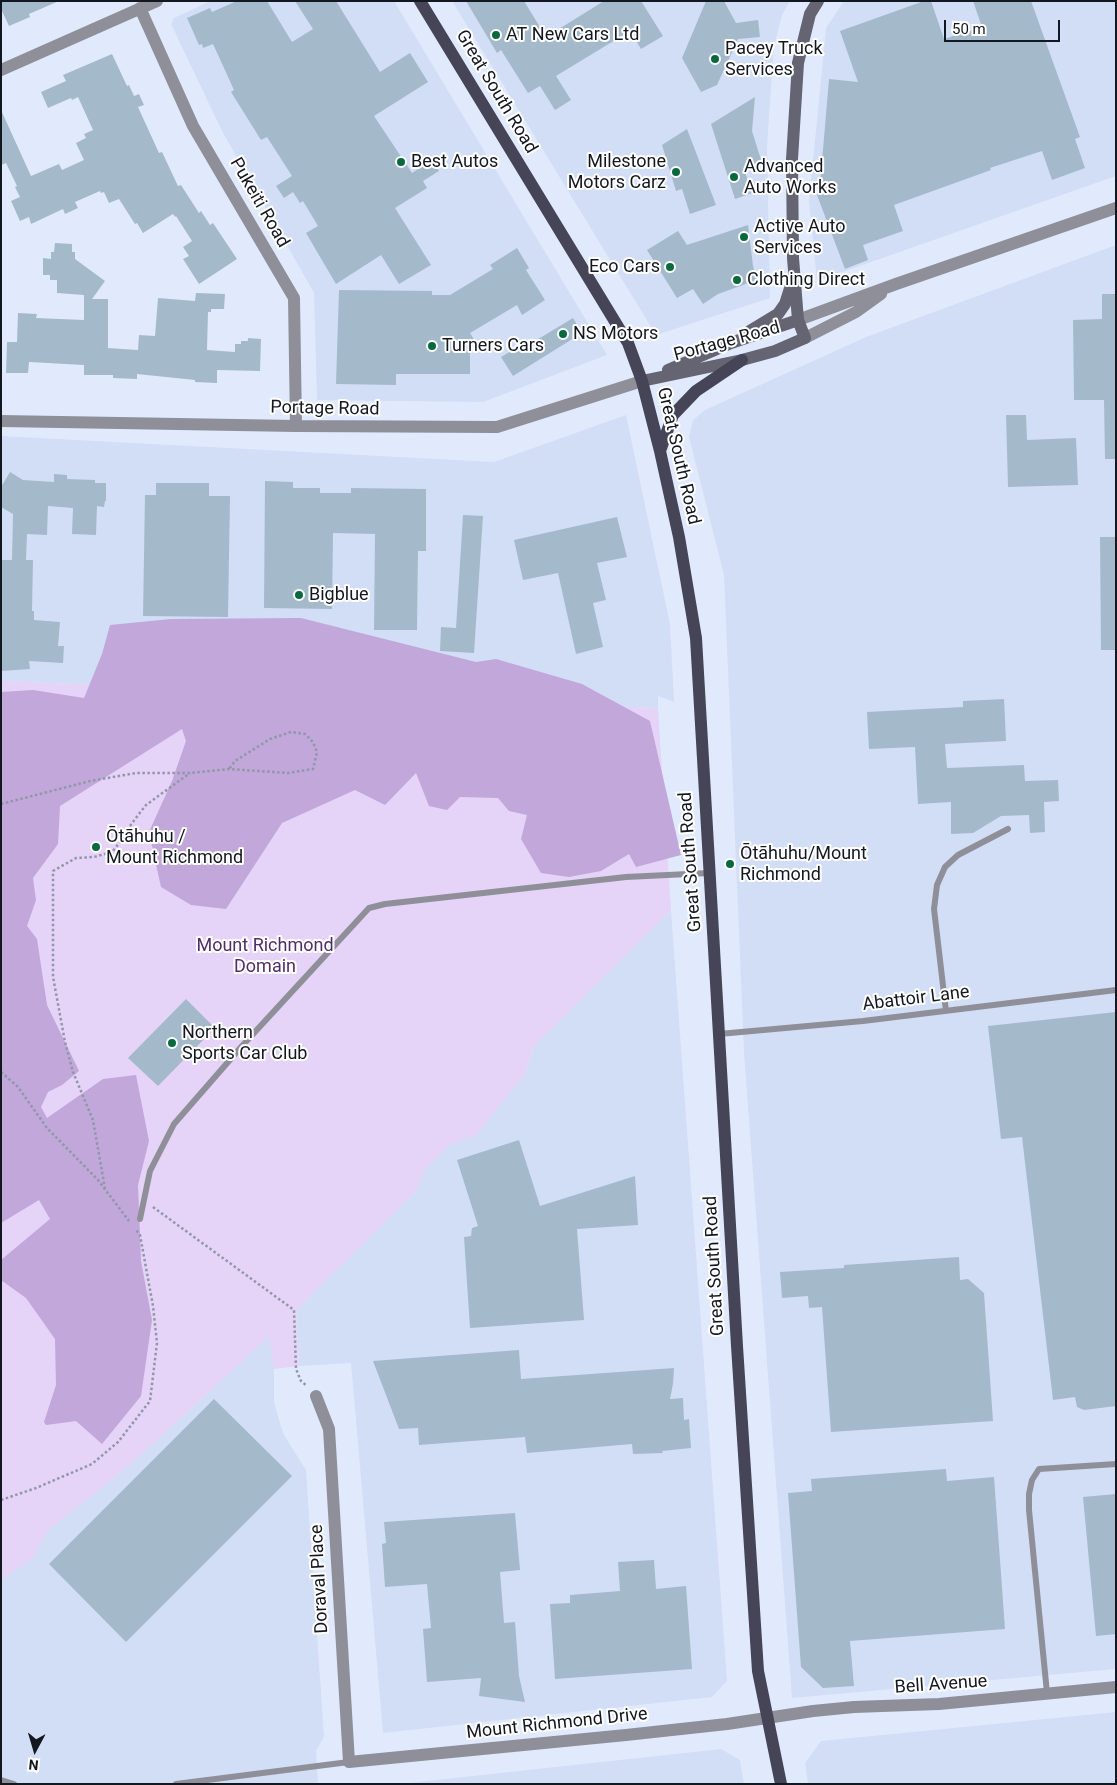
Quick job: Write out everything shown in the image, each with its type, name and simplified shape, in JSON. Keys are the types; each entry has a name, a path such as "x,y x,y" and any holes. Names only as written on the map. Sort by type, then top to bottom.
{"main road":[{"name":"Great South Road","path":"420,1 628,343 642,382 660,451 686,574 696,638 758,1671 781,1784"},
{"path":"805,338 798,320 792,187 798,63 810,14 818,1"},
{"path":"731,343 778,314 785,304 795,273"},
{"name":"Portage Road","path":"642,382 731,343 798,320"},
{"name":"Portage Road","path":"642,382 742,360 805,338"},
{"path":"660,451 673,415 696,391 742,360"}],"street":[{"path":"1,70 156,1"},
{"name":"Pukeiti Road","path":"140,8 193,126 294,298 296,426"},
{"name":"Portage Road","path":"798,320 1116,208"},
{"name":"Portage Road","path":"805,338 856,312 896,284"},
{"name":"Portage Road","path":"1,421 296,426 498,426 642,382"},
{"name":"Doraval Place","path":"316,1396 329,1429 349,1762"},
{"name":"Bell Avenue","path":"768,1717 854,1707 939,1704 1116,1686"},
{"name":"Mount Richmond Drive","path":"349,1762 617,1736 727,1724 768,1717"}],"lane":[{"path":"946,1011 934,909 937,885 945,867 958,855 1008,829"},
{"path":"140,1220 150,1172 174,1124 242,1046 369,908 385,904 616,878 709,872"},
{"name":"Abattoir Lane","path":"719,1034 863,1021 1116,990"},
{"path":"1047,1694 1029,1510 1029,1494 1032,1480 1039,1468 1116,1464"},
{"path":"176,1784 349,1762"},
{"path":"1,1780 14,1784"}],"path":[{"path":"1,804 90,781 127,774 190,773 229,769 288,773 313,769 318,752 313,742 305,734 291,732 270,739 235,761 229,769"},
{"path":"105,1190 93,1120 73,1072 65,1042 54,977 53,871 76,858 94,857 112,852 121,842 146,804 190,773"},
{"path":"1,1072 18,1087 47,1128 105,1190 129,1222"},
{"path":"144,1201 294,1310 296,1369 302,1381 316,1396"},
{"path":"1,1500 36,1488 92,1464 118,1442 150,1401 157,1343 153,1306 140,1235 135,1228"}],"shaded area":[{"path":"210,1 394,1 607,355 483,402 317,400 314,293 222,131 171,24 174,18"},
{"path":"452,1 790,1 782,15 774,46 767,146 770,298 656,335"},
{"path":"844,1 1116,1 1116,176 817,281 809,202 826,28"},
{"path":"1116,245 1116,1669 792,1698 744,1053 724,575 689,437 693,420 705,410 866,337"},
{"path":"626,415 670,624 674,702 658,696 658,708 1,681 1,436 494,462"},
{"path":"301,618 476,662 496,659 582,684 650,721 681,855 636,867 629,854 601,871 569,877 541,873 521,839 527,815 509,811 498,798 460,797 447,810 429,806 416,773 385,805 355,790 282,823 226,909 191,905 161,887 149,832 172,781 186,741 182,729 60,806 58,844 33,878 36,900 27,926 37,939 47,1005 79,1071 62,1085 48,1092 41,1107 47,1118 103,1079 136,1075 149,1141 138,1185 141,1261 152,1320 141,1396 102,1444 76,1421 46,1425 44,1422 56,1385 55,1339 26,1298 1,1280 1,1260 50,1219 39,1200 1,1223 1,692 33,690 84,698 102,654 110,625 171,619"},
{"path":"671,910 727,1681 712,1697 383,1733 351,1363 299,1366 296,1310 417,1190 425,1169 449,1145 476,1134 525,1074 533,1047"},
{"path":"270,1335 274,1369 274,1402 284,1435 306,1470 324,1737 316,1751 318,1784 1,1784 1,1580 33,1558 48,1530 128,1467"},
{"path":"1116,1712 1116,1784 808,1784 805,1763 821,1741"},
{"path":"721,1749 740,1760 744,1784 399,1784"}],"green space":[{"name":"Mount Richmond Domain","path":"1,681 658,708 671,910 533,1047 525,1074 476,1135 449,1145 425,1169 417,1190 296,1310 299,1366 274,1369 269,1336 128,1467 48,1530 33,1558 1,1580"}],"building":[{"path":"1,1 59,1 29,14 30,17 9,26 1,9"},
{"path":"237,1 267,1 292,42 313,29 295,1 336,1 380,72 410,53 428,82 374,116 412,173 432,160 439,171 423,181 427,188 395,208 431,265 399,284 381,255 336,284 306,233 318,226 303,201 300,203 293,192 284,198 276,186 292,176 267,137 261,140 231,92 234,90 213,44 203,48 202,44 199,45 187,18 210,8 212,12"},
{"path":"466,1 524,1 546,37 604,1 641,1 663,36 641,49 630,31 556,76 571,100 555,110 540,86 528,93 501,50 497,53"},
{"path":"706,1 724,1 736,23 758,20 760,37 738,39 717,85 701,92 682,58"},
{"path":"924,1 931,1 944,39 982,27 973,1 1031,1 1080,137 1075,139 1085,168 1052,180 1042,151 990,168 991,170 894,205 903,231 863,245 868,260 845,269 814,187 820,185 829,79 858,82 840,31"},
{"path":"112,54 127,86 129,85 134,96 139,94 144,105 138,107 159,153 162,152 178,186 181,185 199,213 201,211 210,225 213,223 237,259 199,284 183,259 189,256 183,247 192,241 173,214 143,233 119,199 109,203 104,192 101,193 100,191 75,202 78,208 65,214 63,209 31,224 29,217 20,221 11,201 20,197 6,163 1,165 1,110 31,176 59,164 62,170 84,160 76,143 86,138 84,134 93,130 78,97 48,108 41,92 66,81 63,75"},
{"path":"755,97 752,131 762,163 744,169 752,193 735,199 711,124"},
{"path":"687,129 716,205 690,214 682,189 676,191 662,145"},
{"path":"748,225 753,266 757,280 718,294 703,304 693,289 677,298 647,250 678,231 687,245"},
{"path":"55,243 72,244 72,252 75,252 75,259 105,281 92,299 108,299 108,348 138,350 139,335 155,336 158,298 195,301 196,293 225,294 224,309 211,309 211,312 208,312 207,350 235,352 235,344 241,344 241,341 248,341 248,338 261,339 260,371 217,370 217,383 137,374 137,379 113,378 113,375 84,375 84,365 29,362 28,373 6,373 7,342 17,342 18,313 37,314 36,318 84,320 84,295 57,293 57,280 50,280 50,275 43,275 43,258 51,259 51,252 54,252"},
{"path":"517,248 529,268 526,270 545,300 522,315 517,305 470,333 476,343 470,346 470,374 396,374 396,385 336,384 339,290 432,291 432,295 450,295 493,269 490,265"},
{"path":"1102,294 1116,294 1116,459 1105,459 1104,400 1074,400 1073,320 1102,319"},
{"path":"573,318 582,333 513,376 501,357 528,341 530,344"},
{"path":"1006,415 1026,415 1027,440 1076,438 1078,485 1008,487"},
{"path":"10,472 23,480 54,482 54,474 67,475 67,479 95,480 95,483 106,483 106,501 104,507 97,506 96,535 72,534 73,508 48,506 47,535 27,534 26,560 33,560 32,611 34,611 34,620 60,622 58,646 64,646 63,663 29,661 30,669 1,671 1,560 12,560 13,514 1,507 1,487"},
{"path":"265,481 293,482 293,488 320,488 320,493 351,493 351,488 426,489 426,551 418,551 417,630 374,630 375,534 333,533 332,609 264,608"},
{"path":"156,483 209,483 209,496 230,496 228,617 143,616 145,495 156,495"},
{"path":"463,515 483,516 474,653 440,651 441,627 456,628"},
{"path":"617,517 627,557 597,563 606,600 593,603 603,647 576,654 558,573 523,580 514,540"},
{"path":"1100,537 1116,537 1116,650 1101,650"},
{"path":"1004,699 1006,741 945,744 947,768 1024,765 1025,781 1058,780 1059,801 1044,802 1045,832 1030,833 1029,815 1001,816 973,833 951,834 951,802 918,804 915,747 869,749 867,712 963,707 963,701"},
{"name":"Northern Sports Car Club","path":"186,999 215,1028 158,1086 128,1058"},
{"path":"1116,1012 1116,1406 1084,1410 1077,1407 1075,1397 1053,1400 1022,1137 1001,1139 988,1026"},
{"path":"519,1140 540,1206 635,1176 638,1225 577,1229 584,1320 470,1328 464,1237 471,1236 472,1228 478,1226 457,1160"},
{"path":"959,1257 960,1280 968,1279 984,1293 993,1421 831,1432 822,1307 809,1308 808,1296 782,1298 780,1272 844,1268 844,1265"},
{"path":"519,1350 521,1379 674,1368 670,1399 683,1398 684,1420 689,1419 691,1448 662,1451 663,1453 633,1454 632,1444 527,1453 525,1437 419,1445 418,1428 399,1429 373,1361"},
{"path":"214,1399 292,1476 126,1642 49,1564"},
{"path":"946,1469 947,1481 994,1477 1005,1629 850,1641 854,1686 823,1688 801,1667 788,1493 812,1491 811,1479"},
{"path":"1116,1494 1116,1634 1096,1636 1083,1497"},
{"path":"515,1513 520,1570 500,1572 504,1623 515,1622 519,1676 525,1702 479,1696 481,1678 427,1682 423,1629 431,1628 427,1584 385,1587 382,1544 386,1543 384,1522"},
{"path":"654,1560 656,1589 686,1586 692,1669 555,1679 550,1604 570,1603 570,1595 620,1591 618,1562"}],"place":[{"name":"AT New Cars Ltd","path":"496,35"},
{"name":"Pacey Truck Services","path":"715,59"},
{"name":"Best Autos","path":"401,162"},
{"name":"Milestone Motors Carz","path":"676,172"},
{"name":"Advanced Auto Works","path":"734,177"},
{"name":"Active Auto Services","path":"744,237"},
{"name":"Eco Cars","path":"670,267"},
{"name":"Clothing Direct","path":"737,280"},
{"name":"NS Motors","path":"563,334"},
{"name":"Turners Cars","path":"432,346"},
{"name":"Bigblue","path":"299,595"},
{"name":"Ōtāhuhu / Mount Richmond","path":"96,847"},
{"name":"Ōtāhuhu/Mount Richmond","path":"730,864"},
{"name":"Northern Sports Car Club","path":"172,1043"}]}
